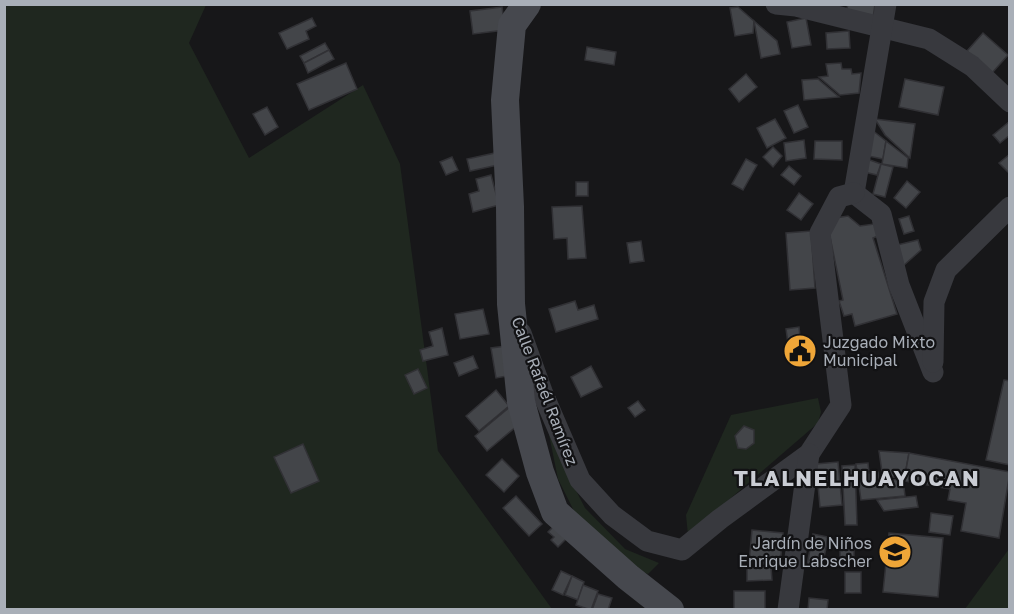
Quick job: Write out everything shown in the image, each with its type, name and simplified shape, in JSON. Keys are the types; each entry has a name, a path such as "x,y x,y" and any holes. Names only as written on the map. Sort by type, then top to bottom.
{"main road":[{"name":"Calle Rafaél Ramírez","path":"527,4 512,25 505,100 510,207 511,304 521,402 540,472 555,512 628,577 670,609"}],"street":[{"path":"777,4 796,6 929,39 972,66 1010,102"},
{"path":"855,193 886,4"},
{"path":"855,193 881,214 899,285 933,372 934,302 946,270 1010,207"},
{"path":"788,609 809,454 841,405 820,233 839,197 855,193"},
{"name":"Calle Rafaél Ramírez","path":"511,304 543,393 580,480 612,516 646,541 682,550 720,519 809,454"}],"shaded area":[{"path":"4,5 206,5 189,43 249,158 363,85 400,164 438,451 552,609 5,609"},
{"path":"818,398 821,412 818,423 688,535 686,515 731,415"},
{"path":"545,415 566,471 585,508 625,549 659,563 648,574 616,559 575,513 558,479"},
{"path":"1009,549 1009,609 965,609"}],"building":[{"path":"848,4 875,4 873,18 846,13"},
{"path":"502,7 505,30 473,34 470,11"},
{"path":"738,7 754,21 753,33 735,36 730,8"},
{"path":"312,18 316,26 306,31 309,39 287,49 279,33"},
{"path":"806,18 811,45 792,48 787,22"},
{"path":"754,21 777,41 780,54 761,58"},
{"path":"849,31 850,48 827,49 826,33"},
{"path":"983,33 1008,55 992,73 967,51"},
{"path":"325,43 329,50 304,63 300,56"},
{"path":"587,47 616,52 614,65 585,60"},
{"path":"329,50 334,59 308,73 304,63"},
{"path":"346,63 357,89 309,110 297,84"},
{"path":"841,63 842,69 851,69 852,74 861,73 859,93 840,95 819,77 828,76 826,64"},
{"path":"746,74 757,87 739,102 729,89"},
{"path":"818,79 839,97 804,100 802,80"},
{"path":"905,79 944,87 938,115 899,107"},
{"path":"798,105 808,127 794,133 784,111"},
{"path":"267,107 278,127 265,135 253,114"},
{"path":"775,119 786,138 767,148 757,128"},
{"path":"875,119 915,124 910,158 885,135"},
{"path":"1010,121 1010,135 1000,143 993,135"},
{"path":"872,130 886,141 883,159 868,156"},
{"path":"804,140 806,158 786,161 784,143"},
{"path":"815,141 842,141 842,160 814,159"},
{"path":"886,141 908,158 907,168 882,164"},
{"path":"773,147 782,156 773,167 763,157"},
{"path":"495,153 498,165 470,171 467,159"},
{"path":"1010,154 1010,174 999,163"},
{"path":"452,157 458,170 446,175 440,162"},
{"path":"746,159 757,165 743,190 732,184"},
{"path":"867,159 881,164 877,175 864,172"},
{"path":"881,164 893,167 885,197 873,194"},
{"path":"789,166 801,176 794,185 781,175"},
{"path":"491,175 499,205 473,212 469,194 479,191 476,179"},
{"path":"907,181 920,192 906,208 894,198"},
{"path":"576,182 588,182 588,196 576,196"},
{"path":"799,193 813,204 801,220 787,210"},
{"path":"582,206 586,258 568,259 567,238 554,239 552,207"},
{"path":"848,216 860,226 874,224 878,236 873,238 897,314 855,326 852,314 844,316 839,301 843,300 829,232 835,218"},
{"path":"909,216 914,231 904,234 899,219"},
{"path":"811,231 815,288 790,290 786,233"},
{"path":"918,240 921,250 903,266 897,245"},
{"path":"641,241 644,261 630,263 627,243"},
{"path":"575,301 578,310 594,305 598,319 556,332 549,309"},
{"path":"483,309 489,334 460,339 455,314"},
{"path":"799,327 802,356 790,358 786,329"},
{"path":"442,328 448,355 423,361 420,350 433,346 429,332"},
{"path":"513,345 518,374 496,378 491,348"},
{"path":"473,356 478,368 459,376 454,363"},
{"path":"591,366 602,387 581,397 571,377"},
{"path":"418,369 427,388 414,394 405,375"},
{"path":"1004,380 1010,381 1010,465 986,460"},
{"path":"496,390 509,406 479,431 466,416"},
{"path":"638,401 645,410 635,417 628,408"},
{"path":"512,405 524,420 487,451 475,436"},
{"path":"744,426 754,430 754,443 746,449 738,448 735,436"},
{"path":"303,444 319,481 291,493 274,457"},
{"path":"879,451 909,453 905,475 883,479"},
{"path":"909,453 1010,472 999,538 961,531 966,503 948,500 950,489 904,481"},
{"path":"502,459 519,476 504,492 486,475"},
{"path":"838,462 842,505 820,507 816,464"},
{"path":"868,463 869,473 878,472 879,481 903,479 905,496 861,500 856,464"},
{"path":"855,465 857,525 845,525 842,466"},
{"path":"516,496 542,524 529,536 503,508"},
{"path":"916,496 918,507 884,511 877,500"},
{"path":"931,513 953,516 950,535 929,532"},
{"path":"559,521 572,533 558,547 551,540 554,537 548,532"},
{"path":"752,530 783,533 780,566 749,563"},
{"path":"889,533 943,538 938,597 883,592"},
{"path":"813,534 828,537 822,568 807,565"},
{"path":"840,543 854,543 854,560 840,560"},
{"path":"747,567 771,567 772,580 747,581"},
{"path":"561,571 572,576 563,595 552,590"},
{"path":"845,572 861,572 861,593 845,593"},
{"path":"572,576 584,582 578,600 565,595"},
{"path":"583,585 598,591 591,610 576,605"},
{"path":"734,591 765,591 765,610 734,610"},
{"path":"598,594 612,598 608,610 592,610"},
{"path":"809,598 828,600 827,610 808,610"}],"place":[{"name":"Juzgado Mixto Municipal","path":"800,351"},
{"name":"Jardín de Niños Enrique Labscher","path":"895,552"}],"district":[{"name":"TLALNELHUAYOCAN","path":"857,477"}]}
